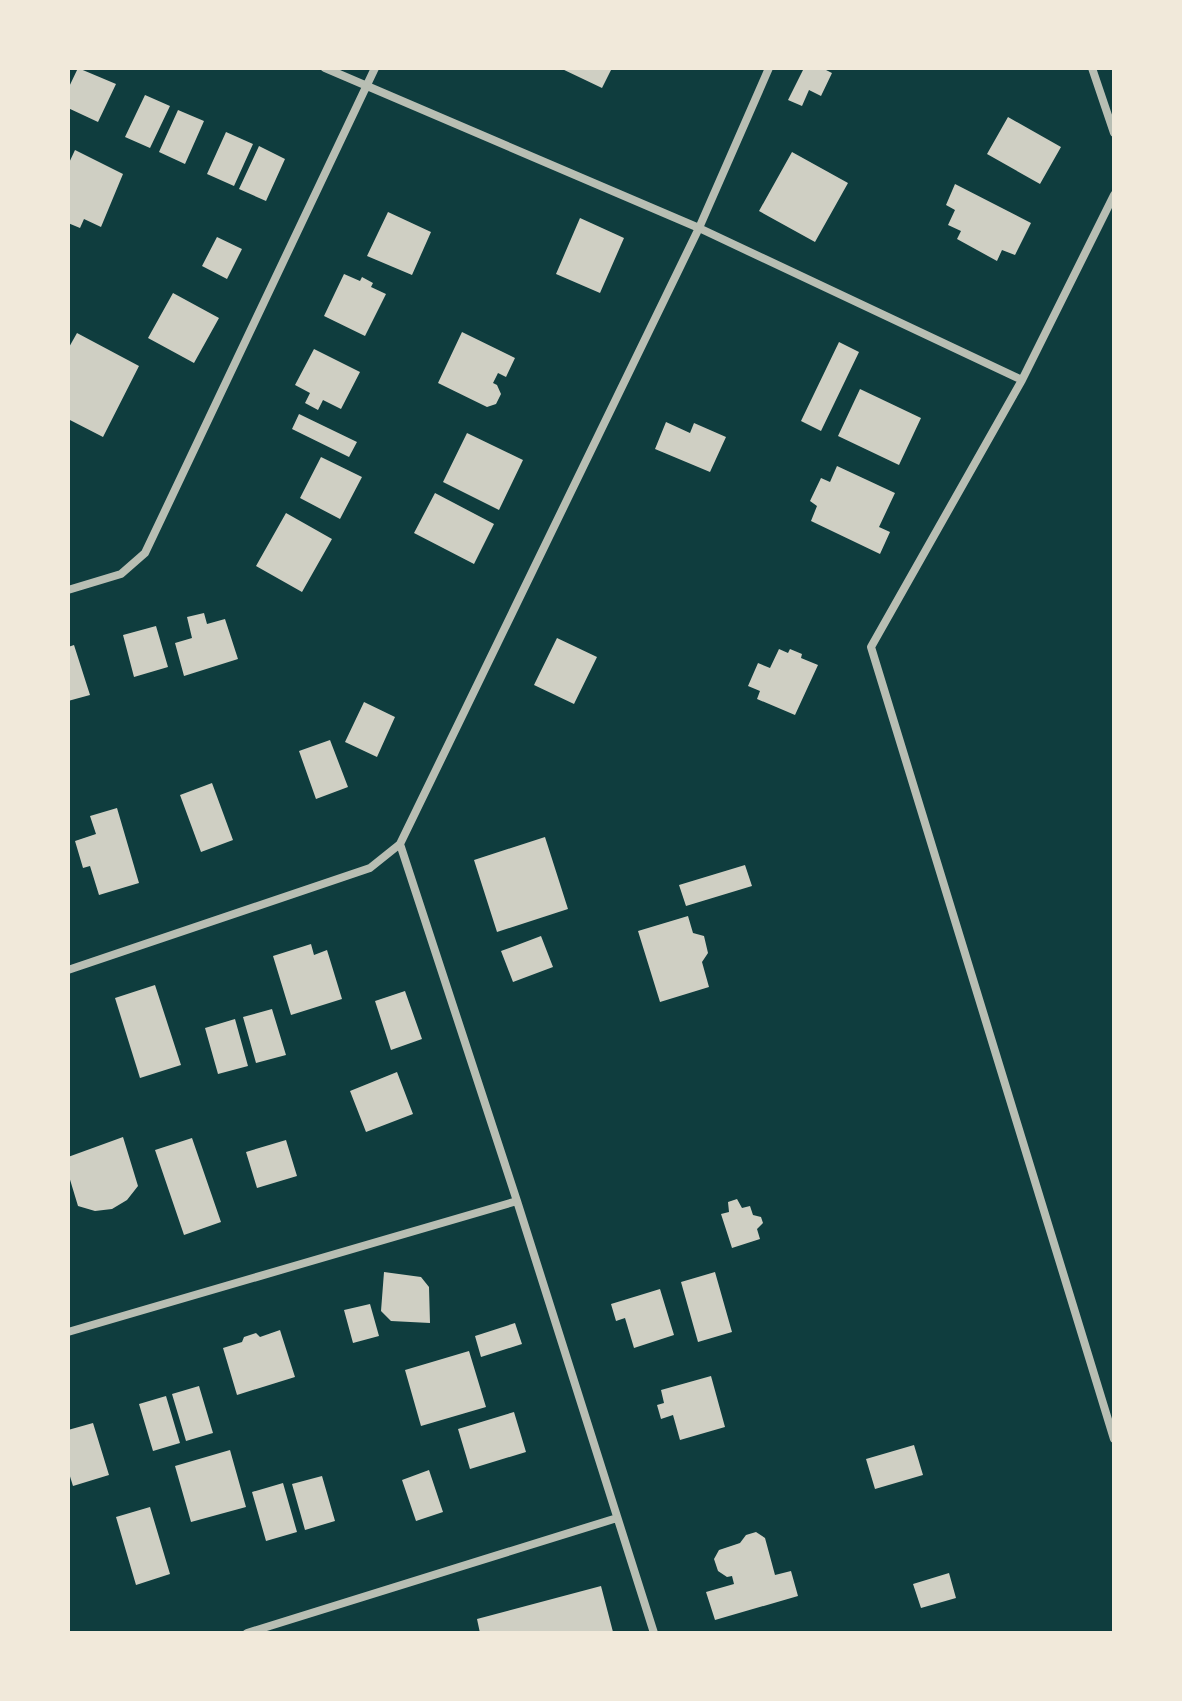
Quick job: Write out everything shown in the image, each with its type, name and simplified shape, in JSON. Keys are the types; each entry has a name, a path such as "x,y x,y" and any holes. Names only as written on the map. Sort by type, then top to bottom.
{"street":[{"path":"325,68 699,228 1022,380"},
{"path":"68,590 121,574 145,553 375,68"},
{"path":"68,970 370,868 400,844 699,228 769,68"},
{"path":"1092,68 1114,133"},
{"path":"1114,195 1022,380 871,647 1114,1439"},
{"path":"400,844 654,1633"},
{"path":"68,1332 517,1201"},
{"path":"247,1633 617,1518"}],"building":[{"path":"78,68 116,84 98,122 68,108 68,89"},
{"path":"560,68 612,68 602,88"},
{"path":"804,68 822,68 832,73 821,96 809,90 802,106 788,100"},
{"path":"145,95 170,106 150,148 125,137"},
{"path":"178,110 204,121 185,164 159,152"},
{"path":"1008,117 1061,147 1040,184 987,154"},
{"path":"226,132 253,144 234,186 207,174"},
{"path":"259,146 285,159 266,201 239,189"},
{"path":"75,150 123,174 101,227 84,219 80,228 68,223 68,165"},
{"path":"792,152 848,183 815,242 759,211"},
{"path":"955,184 1031,223 1015,255 1002,250 997,261 957,239 961,231 948,225 955,210 946,205"},
{"path":"388,212 431,232 412,275 367,256"},
{"path":"580,218 624,238 600,293 556,274"},
{"path":"217,237 242,249 227,279 202,266"},
{"path":"344,274 360,281 362,277 373,283 371,287 386,294 365,336 324,316"},
{"path":"173,293 219,318 194,363 148,338"},
{"path":"462,332 515,358 506,377 498,373 493,383 501,394 496,404 487,407 438,383"},
{"path":"77,333 139,366 103,437 68,419 68,349"},
{"path":"839,342 859,352 821,431 801,421"},
{"path":"314,349 360,372 341,409 323,400 318,410 305,403 310,393 295,385"},
{"path":"860,389 921,418 899,465 838,436"},
{"path":"299,414 357,442 349,457 292,429"},
{"path":"666,422 690,433 694,423 726,437 710,472 655,449"},
{"path":"467,433 523,460 499,510 443,482"},
{"path":"321,457 362,477 340,519 300,498"},
{"path":"837,466 895,493 879,527 890,532 880,554 811,521 817,506 810,501 821,478 830,482"},
{"path":"435,493 494,524 474,564 414,533"},
{"path":"286,513 332,539 302,592 256,566"},
{"path":"204,613 207,624 225,619 238,659 184,676 175,643 192,638 187,617"},
{"path":"156,626 168,667 134,677 123,635"},
{"path":"557,638 597,657 574,704 534,685"},
{"path":"74,645 90,695 68,701 68,647"},
{"path":"779,649 788,653 790,649 818,665 795,715 757,699 760,691 748,686 758,663 770,668"},
{"path":"364,702 395,717 377,757 345,742"},
{"path":"330,740 348,787 316,799 299,751"},
{"path":"212,783 233,840 201,852 180,795"},
{"path":"117,808 139,883 99,895 90,866 83,868 75,841 96,834 90,816"},
{"path":"545,837 568,909 497,932 474,860"},
{"path":"745,865 752,886 686,906 679,885"},
{"path":"688,916 693,933 704,936 708,953 702,962 709,987 660,1002 638,931"},
{"path":"541,936 553,967 513,982 501,951"},
{"path":"311,944 314,955 327,950 342,999 291,1015 273,956"},
{"path":"155,985 181,1065 140,1078 115,998"},
{"path":"405,991 422,1039 391,1050 375,1001"},
{"path":"272,1009 286,1055 256,1063 243,1017"},
{"path":"235,1019 248,1066 218,1074 205,1028"},
{"path":"397,1072 413,1114 366,1132 350,1091"},
{"path":"123,1137 138,1186 127,1200 112,1209 95,1211 78,1206 68,1173 68,1157"},
{"path":"192,1138 221,1222 184,1235 155,1150"},
{"path":"286,1140 297,1176 257,1188 246,1152"},
{"path":"737,1199 742,1208 750,1206 753,1215 761,1217 763,1223 757,1229 760,1239 732,1248 721,1214 729,1212 728,1202"},
{"path":"384,1272 421,1277 429,1287 430,1323 391,1321 381,1311"},
{"path":"715,1272 732,1332 698,1342 681,1282"},
{"path":"660,1289 674,1335 634,1348 625,1318 616,1321 611,1304"},
{"path":"370,1304 379,1336 353,1343 344,1310"},
{"path":"515,1323 522,1344 481,1357 475,1336"},
{"path":"280,1330 295,1377 237,1395 223,1348 242,1342 244,1337 256,1333 260,1337"},
{"path":"469,1351 486,1407 421,1426 405,1370"},
{"path":"711,1376 725,1427 680,1440 673,1415 661,1419 657,1405 664,1403 661,1390"},
{"path":"199,1386 213,1433 186,1441 172,1394"},
{"path":"166,1396 180,1443 153,1451 139,1404"},
{"path":"514,1412 526,1452 470,1469 458,1429"},
{"path":"93,1423 109,1475 73,1486 68,1470 68,1430"},
{"path":"914,1445 923,1475 875,1489 866,1459"},
{"path":"230,1450 246,1507 191,1522 175,1466"},
{"path":"429,1470 443,1512 416,1521 402,1480"},
{"path":"322,1476 335,1521 305,1530 292,1484"},
{"path":"283,1483 297,1532 266,1541 252,1492"},
{"path":"150,1507 170,1574 136,1585 116,1517"},
{"path":"756,1532 765,1538 775,1575 791,1571 798,1596 715,1620 706,1592 734,1584 732,1576 727,1577 718,1571 714,1559 719,1550 740,1543 746,1535"},
{"path":"949,1573 956,1598 921,1608 913,1584"},
{"path":"601,1586 613,1632 480,1633 477,1619"}]}
